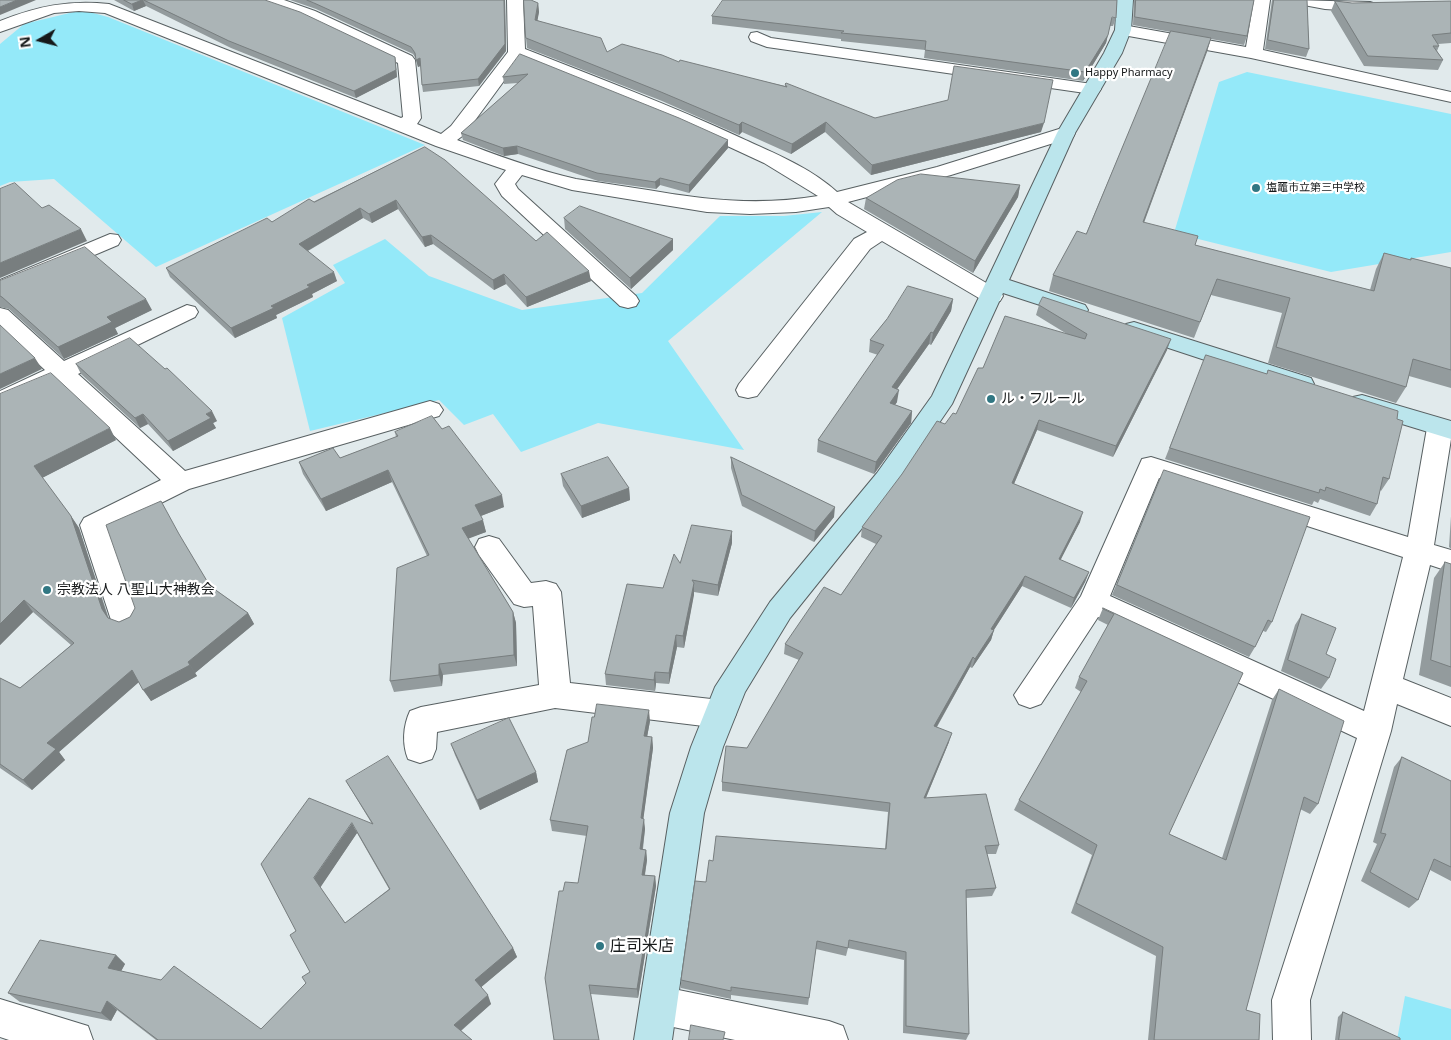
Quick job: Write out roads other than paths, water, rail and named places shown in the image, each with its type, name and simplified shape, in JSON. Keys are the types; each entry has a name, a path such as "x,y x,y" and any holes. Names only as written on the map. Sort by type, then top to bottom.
{"street":[{"path":"268,0 309,14 406,60 412,118 405,126"},
{"path":"443,142 458,130 517,52 515,0"},
{"path":"829,1040 656,1022 687,813 707,747 731,687 780,610 886,480 943,398 995,290 1066,133 1114,53 1122,30 1125,0"},
{"path":"1254,53 1262,0"},
{"path":"1299,0 1348,6 1384,7"},
{"path":"0,27 56,3 109,9 443,142 518,168 572,184 707,206 750,208 796,206 832,200 944,171 1066,133"},
{"path":"1122,30 1254,53 1451,96"},
{"path":"758,37 767,42 1092,89"},
{"path":"517,52 687,120 771,159 821,188 844,210 882,232 995,290 1106,320 1446,429 1419,551 1375,731 1291,1000 1292,1040"},
{"path":"518,168 505,184 508,192 628,301"},
{"path":"748,390 862,244 882,232"},
{"path":"0,288 110,240"},
{"path":"0,401 187,312"},
{"path":"0,315 59,372 180,482"},
{"path":"126,620 94,525 180,482 430,410"},
{"path":"1030,695 1093,601 1151,466 1451,561"},
{"path":"489,547 524,596 546,592 555,695"},
{"path":"1093,601 1375,731"},
{"path":"1386,686 1451,712"},
{"path":"420,749 421,721 555,695 720,714"},
{"path":"0,1018 74,1040"}],"place":[{"name":"Happy Pharmacy","path":"1075,73"},
{"name":"塩竈市立第三中学校","path":"1256,188"},
{"name":"ル・フルール","path":"991,399"},
{"name":"宗教法人 八聖山大神教会","path":"47,590"},
{"name":"庄司米店","path":"600,946"}]}
